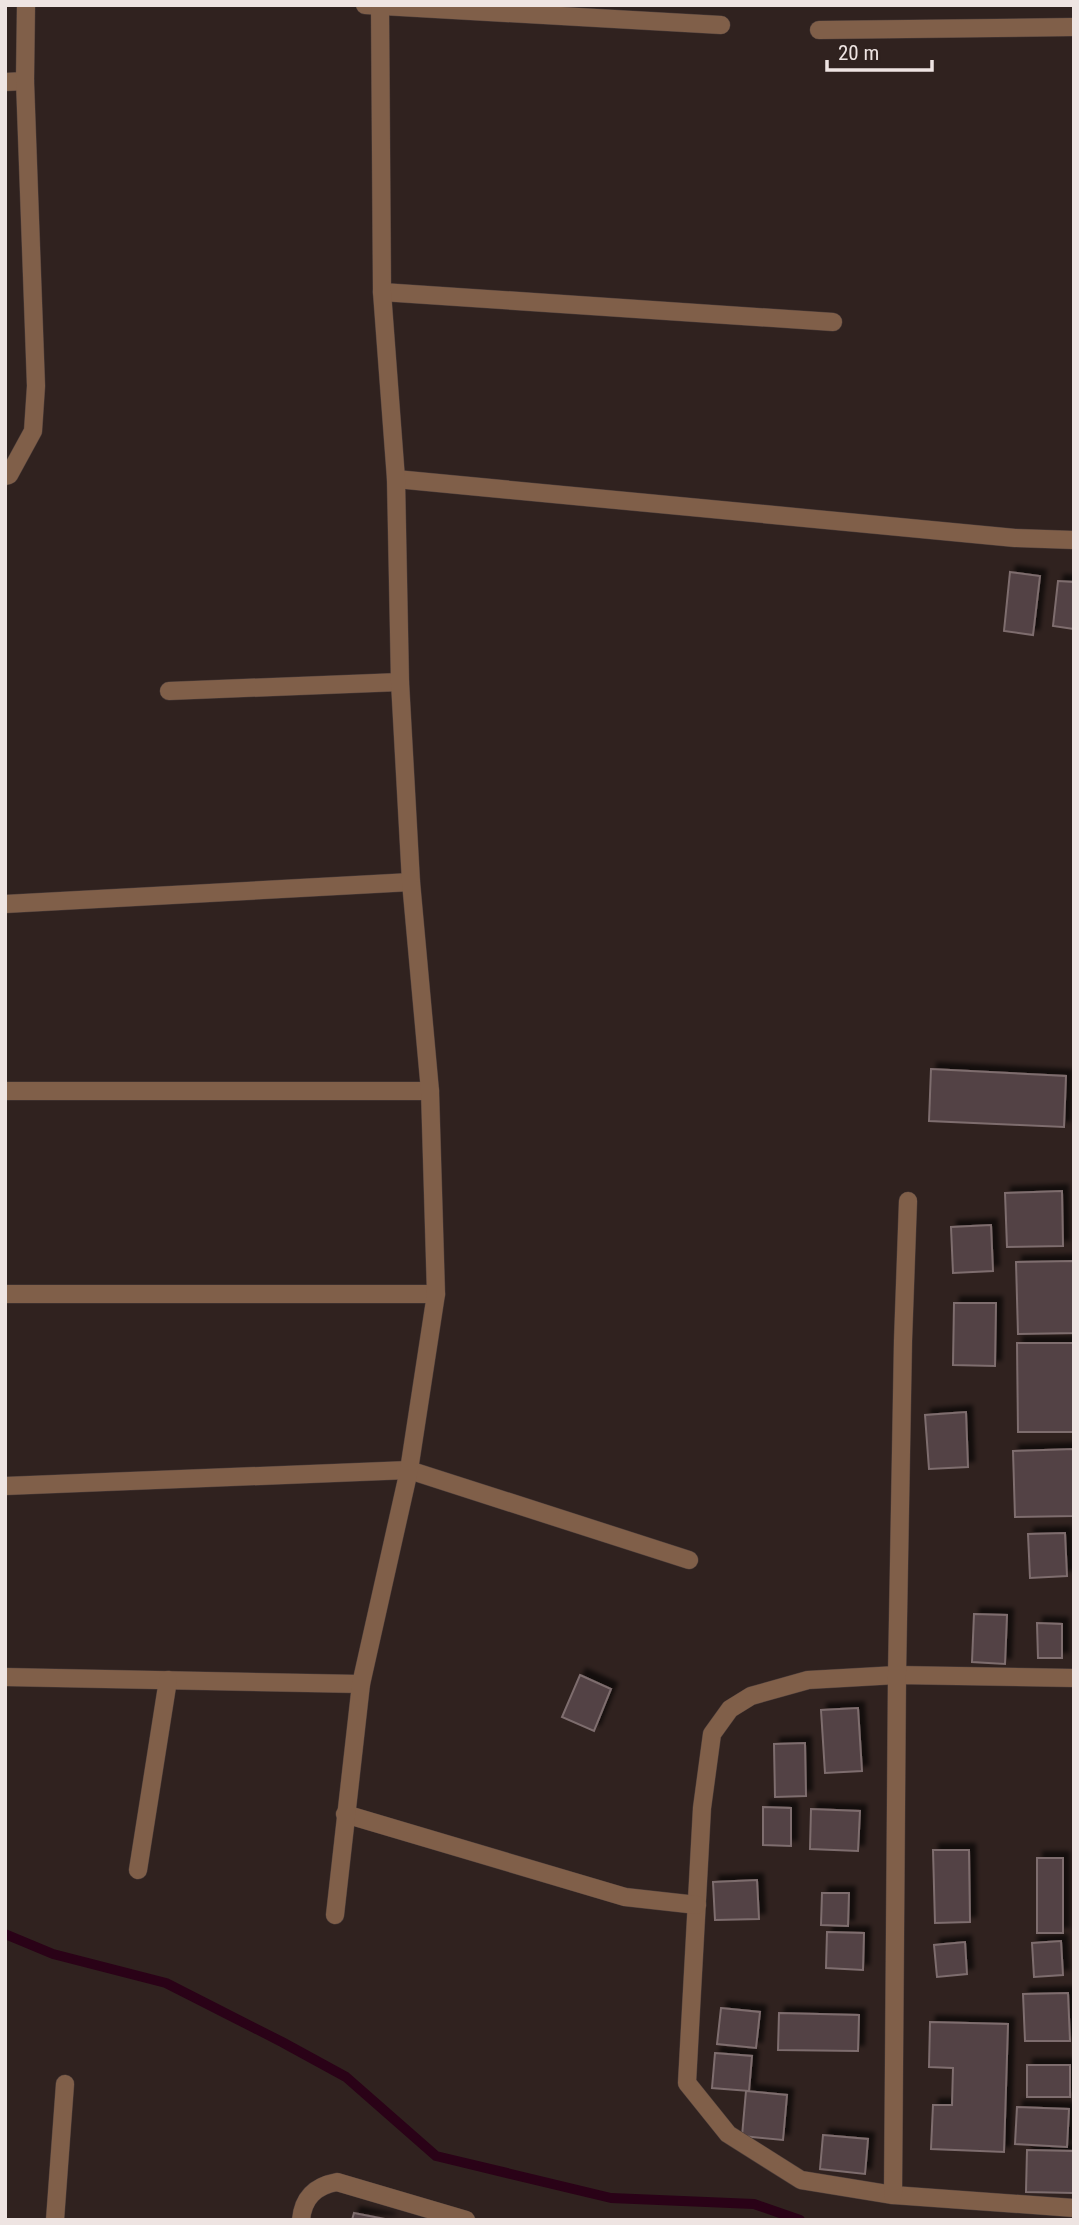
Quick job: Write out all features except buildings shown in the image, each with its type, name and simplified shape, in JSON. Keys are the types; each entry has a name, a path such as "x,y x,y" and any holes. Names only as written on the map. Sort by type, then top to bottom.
{"street":[{"path":"5,476 9,475 33,430 36,386 25,82 26,5"},
{"path":"335,1915 361,1684 409,1470 436,1294 430,1091 411,882 400,682 396,479 382,292 375,6 721,25"},
{"path":"819,30 1074,27"},
{"path":"5,82 25,82"},
{"path":"382,292 833,322"},
{"path":"396,479 1001,537 1074,540"},
{"path":"169,691 400,682"},
{"path":"5,904 411,882"},
{"path":"5,1091 430,1091"},
{"path":"893,2195 902,1341 908,1201"},
{"path":"5,1294 436,1294"},
{"path":"5,1486 409,1470 689,1560"},
{"path":"1074,1678 897,1675 808,1680 751,1696 730,1709 712,1734 702,1808 687,2083 728,2134 801,2180 893,2195 1074,2208"},
{"path":"5,1677 361,1684"},
{"path":"138,1870 168,1680"},
{"path":"345,1814 625,1897 697,1905"},
{"path":"55,2220 65,2084"},
{"path":"301,2220 307,2197 317,2189 337,2182 466,2220"}],"waterway":[{"path":"5,1934 53,1954 166,1983 282,2042 346,2077 436,2156 611,2198 754,2204 800,2220"}]}
